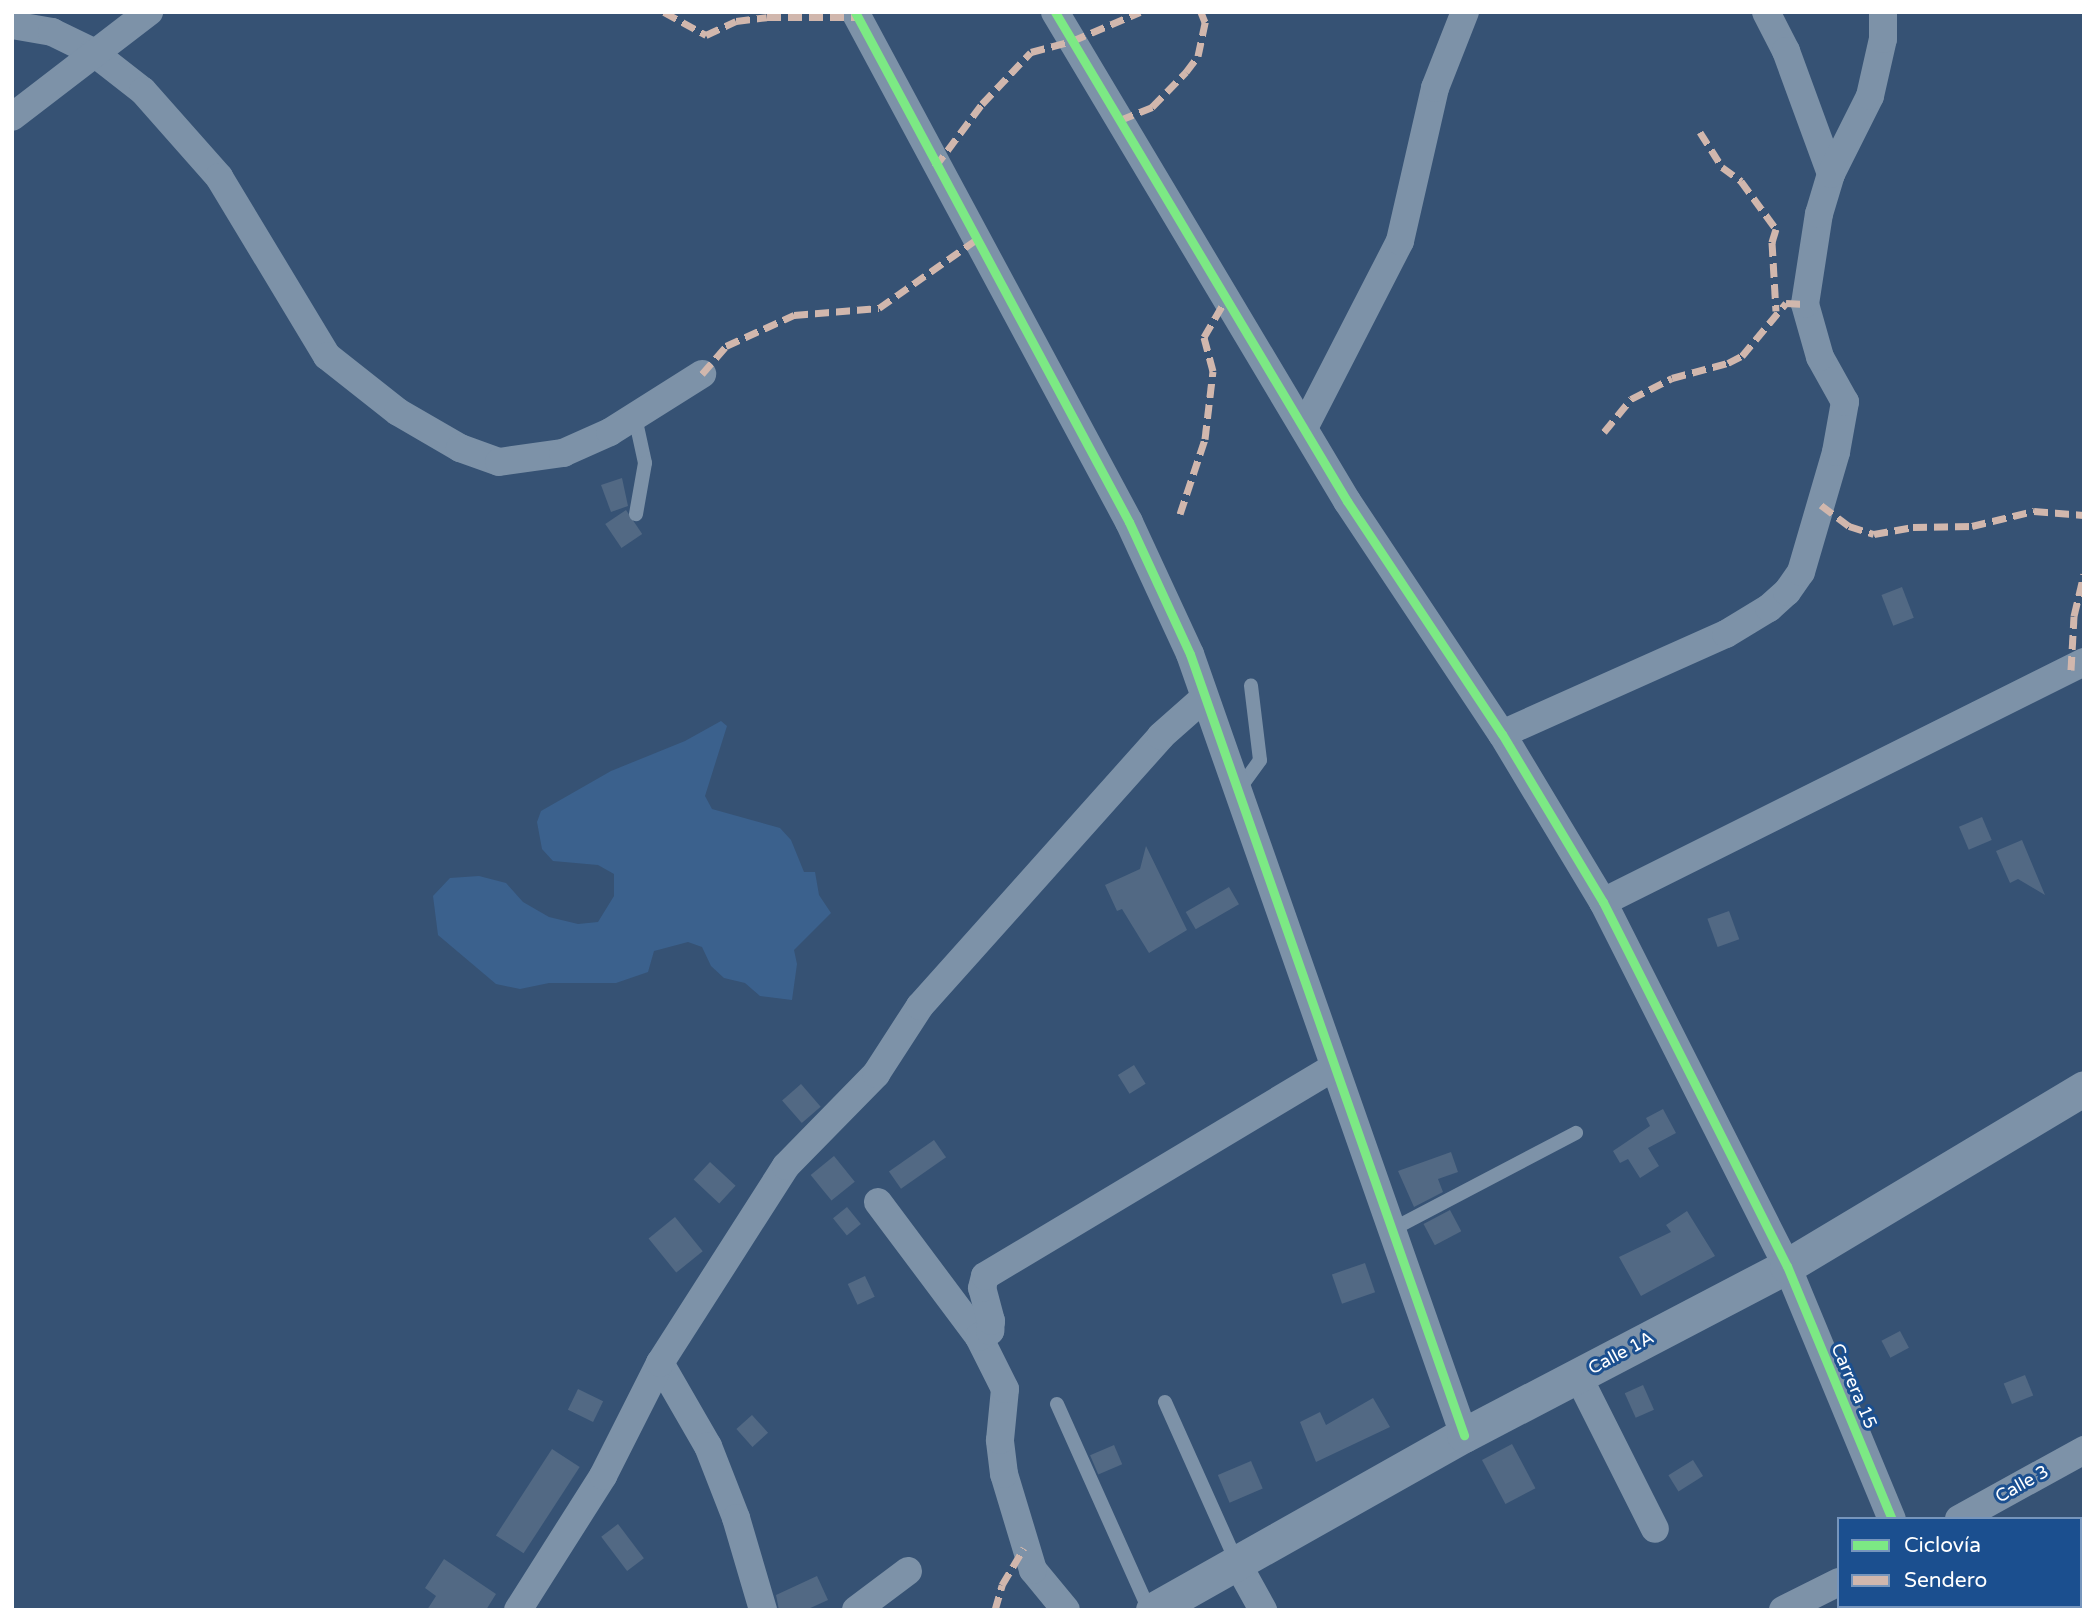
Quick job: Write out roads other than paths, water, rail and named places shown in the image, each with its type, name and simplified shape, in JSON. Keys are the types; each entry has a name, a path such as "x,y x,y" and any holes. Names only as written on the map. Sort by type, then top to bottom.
{"street":[{"path":"12,117 93,52 149,12"},
{"path":"855,12 1129,522 1190,654 1464,1435"},
{"name":"Carrera 15","path":"1055,12 1347,500 1502,734 1603,902 1787,1266 1891,1517"},
{"path":"1305,426 1400,241 1435,88 1465,12"},
{"path":"1766,12 1786,51 1831,174"},
{"path":"1502,734 1726,634 1769,608 1787,592 1801,572 1836,452 1845,402 1820,357 1805,304 1831,174 1870,96 1883,39 1883,12"},
{"path":"12,25 56,22 143,91 219,177 327,356 398,412 460,449 499,462 563,453 635,417 702,374"},
{"path":"1603,902 2084,662"},
{"path":"518,1610 603,1476 660,1363 786,1166 876,1074 919,1006 1161,736 1204,698"},
{"path":"979,1337 990,1331 982,1288 985,1276 1334,1067"},
{"name":"Calle 1A","path":"1151,1610 1464,1435 1787,1266 2084,1088"},
{"path":"877,1202 979,1337 1005,1388 1000,1440 1018,1534 1033,1570 1066,1610"},
{"path":"660,1363 708,1446 736,1518 763,1610"},
{"path":"1578,1376 1655,1529"},
{"name":"Calle 3","path":"1963,1517 2084,1450"},
{"path":"1237,1563 1263,1610"},
{"path":"856,1610 908,1571"},
{"path":"1783,1610 1837,1583"}],"lane":[{"path":"635,417 645,464 636,514"},
{"path":"1237,793 1260,760 1251,686"},
{"path":"1391,1230 1576,1133"},
{"path":"1166,1402 1237,1563"},
{"path":"1057,1404 1151,1610"}],"water":[{"path":"721,721 727,726 705,796 712,809 780,828 791,840 804,872 815,872 819,895 831,913 794,950 797,964 792,1000 760,996 745,983 724,978 711,966 702,947 688,942 654,951 648,972 616,983 549,983 520,989 496,984 438,935 433,896 450,878 479,876 506,883 523,902 549,917 578,924 598,922 614,896 614,874 598,865 553,861 542,849 537,822 541,811 611,771 685,741"}]}
